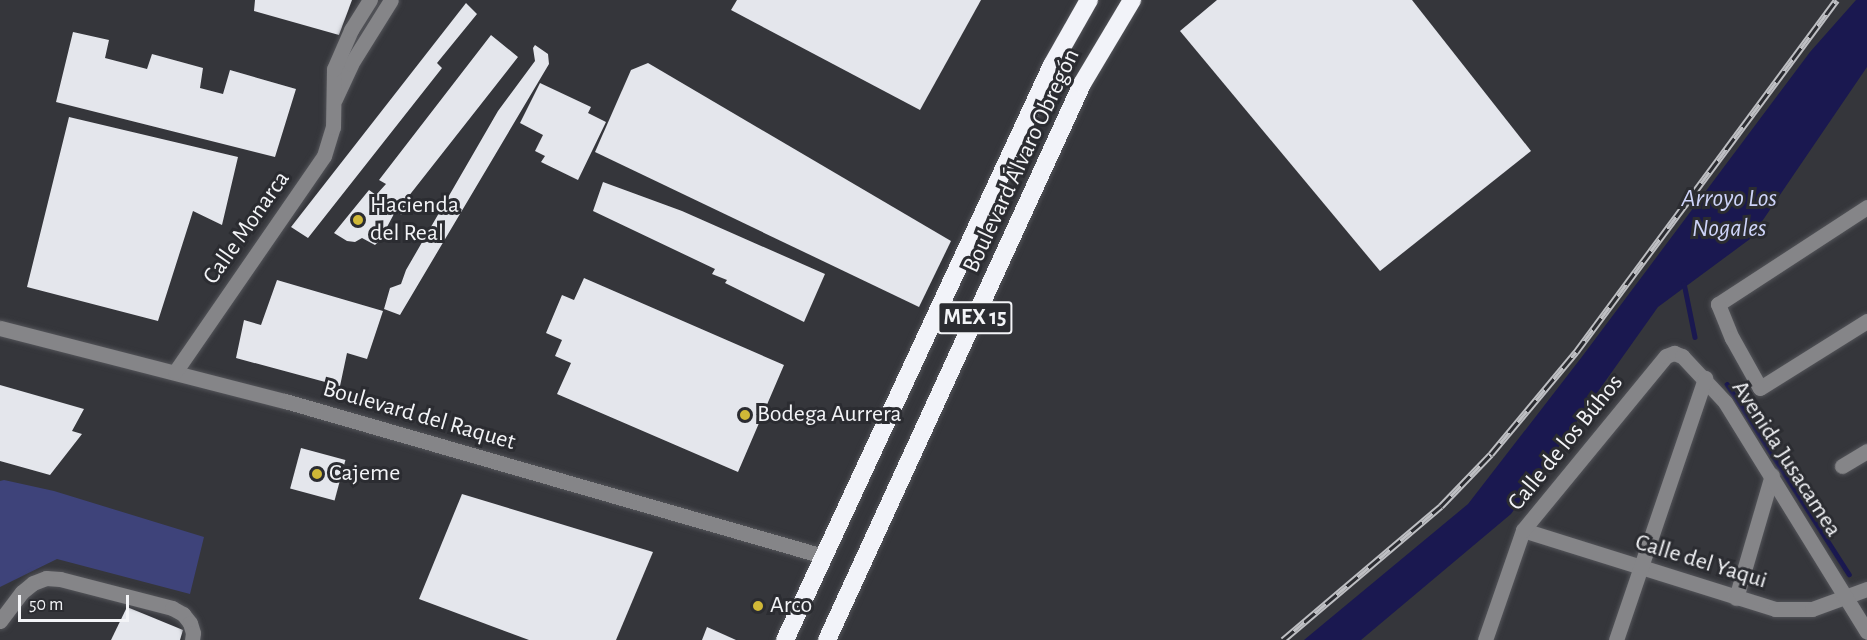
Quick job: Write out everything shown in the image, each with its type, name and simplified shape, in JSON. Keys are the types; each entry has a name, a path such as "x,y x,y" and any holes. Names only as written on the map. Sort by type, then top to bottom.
{"highway":[{"name":"Boulevard Álvaro Obregón","path":"786,640 1052,65 1089,0"},
{"name":"Boulevard Álvaro Obregón","path":"827,640 1082,84 1132,0"}],"street":[{"name":"Calle Monarca","path":"175,372 324,156 333,127 332,80 341,50 370,0"},
{"path":"334,102 351,64 391,0"},
{"path":"1867,207 1718,304 1732,338 1760,388 1867,321"},
{"name":"Boulevard del Raquet","path":"0,328 175,372 823,556"},
{"name":"Avenida Jusacamea","path":"1674,353 1682,356 1705,378 1725,402 1867,632"},
{"name":"Calle de los Búhos","path":"1485,640 1523,530 1666,356 1674,353"},
{"path":"1616,640 1705,378"},
{"path":"1842,466 1867,451"},
{"path":"1736,598 1772,475"},
{"name":"Calle del Yaqui","path":"1523,530 1775,609 1795,610 1825,606 1867,589"},
{"path":"0,621 22,592 33,583 46,578 60,579 183,614 194,633 192,640"}],"shaded area":[{"path":"0,481 54,491 204,537 190,594 57,559 0,587"}],"water":[{"name":"Arroyo Los Nogales","path":"1856,0 1867,0 1867,67 1750,239 1658,307 1511,514 1361,640 1304,640 1468,504 1581,358 1810,52"}],"building":[{"path":"255,0 352,0 339,35 254,11"},
{"path":"737,0 981,0 920,110 731,10"},
{"path":"1217,0 1412,0 1531,151 1380,271 1180,31"},
{"path":"466,3 477,14 437,63 442,68 308,238 291,227"},
{"path":"73,32 109,40 105,58 147,69 152,54 203,68 200,88 223,94 230,70 296,89 275,157 56,102"},
{"path":"491,35 518,57 408,197 412,199 402,215 395,212 387,227 391,229 375,245 362,238 355,242 347,241 334,233 369,190 376,195 386,184 379,180"},
{"path":"535,45 548,54 549,64 400,315 384,309 390,288 401,284 406,270 498,111 535,61 533,48"},
{"path":"648,63 951,241 919,307 595,152 631,70"},
{"path":"540,83 591,107 588,113 606,122 578,180 541,162 545,156 535,151 543,135 520,123"},
{"path":"69,117 238,157 222,225 193,211 158,321 27,287"},
{"path":"603,182 682,211 825,274 804,322 725,283 727,280 712,274 715,269 593,211"},
{"path":"584,278 784,365 738,472 557,394 571,363 555,356 562,340 546,333 562,295 574,300"},
{"path":"277,280 383,311 367,359 347,353 340,386 236,358 244,320 261,325"},
{"path":"0,385 84,409 72,431 82,434 50,475 0,461"},
{"name":"Cajeme","path":"301,448 345,460 335,500 290,489"},
{"path":"462,494 653,552 616,640 529,640 419,599"},
{"path":"127,607 183,630 180,640 111,640"},
{"path":"707,627 736,640 702,640"}],"waterway":[{"path":"1684,283 1695,337"},
{"path":"1727,384 1849,574"}],"railway":[{"path":"1283,640 1441,506 1491,454 1576,352 1836,0"}],"place":[{"name":"Hacienda del Real","path":"358,220"},
{"name":"Bodega Aurrera","path":"745,415"},
{"name":"Cajeme","path":"317,474"},
{"name":"Arco","path":"758,606"}]}
